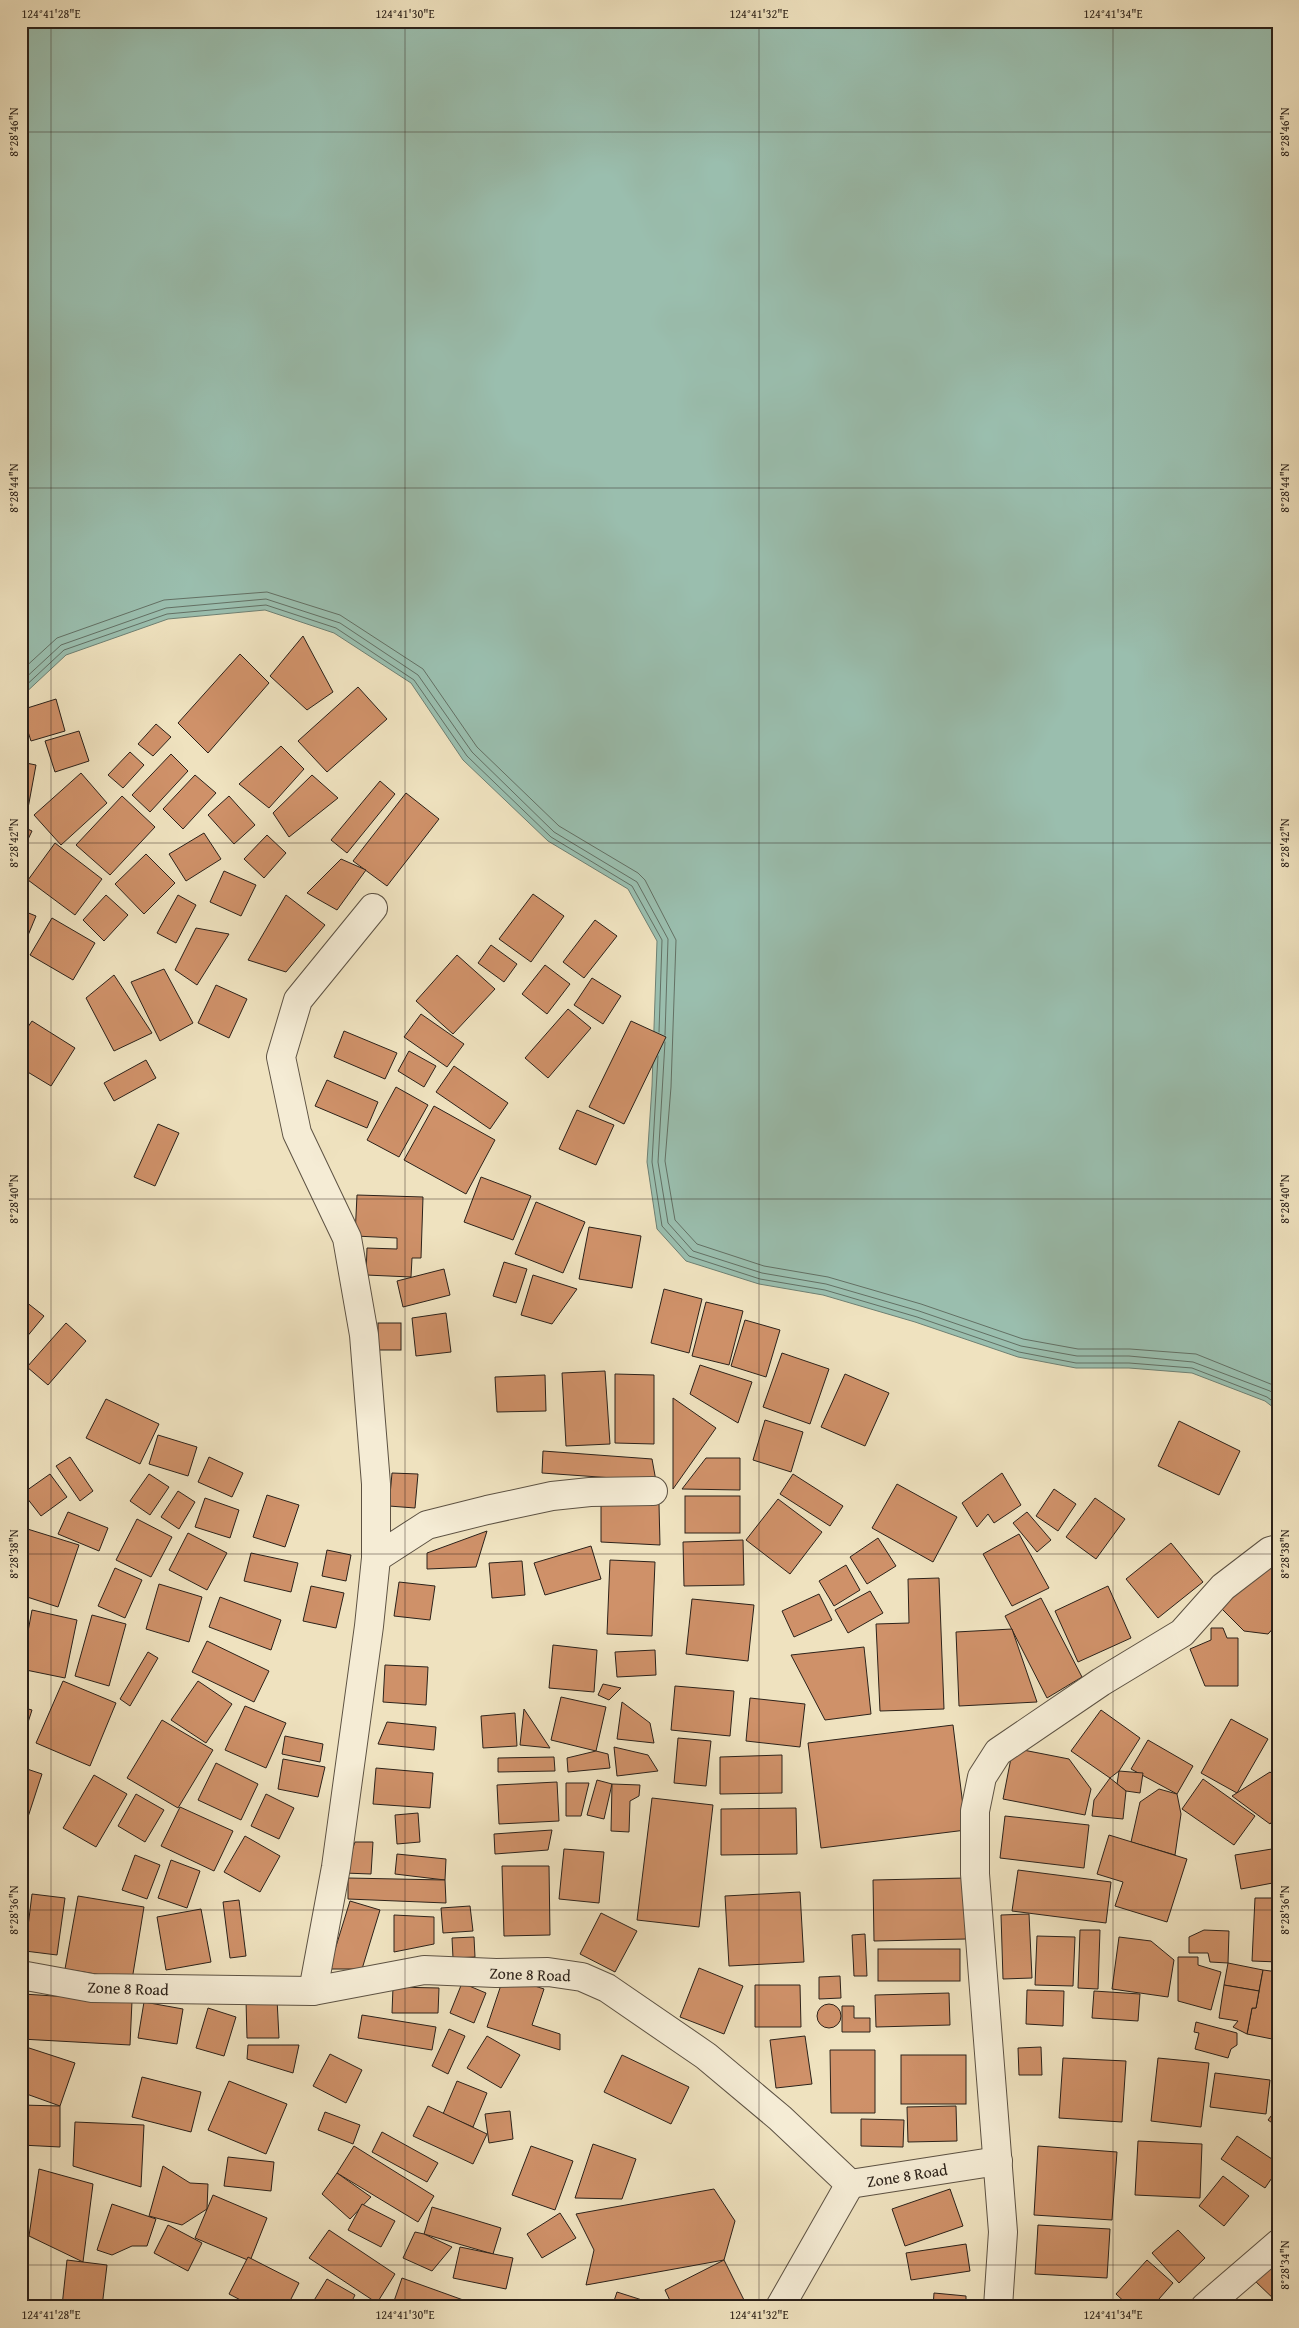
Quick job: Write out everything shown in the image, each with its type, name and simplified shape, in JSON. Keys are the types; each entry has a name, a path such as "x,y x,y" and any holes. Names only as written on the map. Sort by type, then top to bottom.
{"street":[{"path":"313,1991 336,1867 355,1738 376,1558 376,1484 364,1335 347,1238 297,1133 281,1056 298,1000 372,908"},
{"path":"376,1558 427,1525 487,1510 552,1496 590,1492 653,1491"},
{"path":"998,2307 1003,2232 975,1874 975,1811 982,1776 998,1752 1102,1682 1182,1632 1223,1587 1270,1551 1278,1549"},
{"name":"Zone 8 Road","path":"21,1975 92,1988 313,1991 424,1970 496,1973 548,1972 582,1977 607,1988 706,2056 780,2118 850,2184 998,2160"},
{"path":"780,2307 850,2184"},
{"path":"1204,2307 1278,2244"}],"water":[{"path":"21,21 1278,21 1278,1411 1265,1401 1192,1373 1129,1368 1076,1368 1018,1357 915,1322 823,1295 759,1284 686,1261 657,1229 647,1162 652,1086 657,941 628,889 548,841 463,760 411,683 334,633 265,610 168,619 66,655 21,697"}],"building":[{"path":"303,636 333,692 307,710 270,676"},
{"path":"240,654 269,683 208,753 178,723"},
{"path":"358,687 387,719 327,772 298,741"},
{"path":"56,699 65,731 31,741 21,710"},
{"path":"156,724 171,737 153,756 138,744"},
{"path":"79,731 89,761 55,772 45,741"},
{"path":"281,746 304,769 269,808 239,784"},
{"path":"130,752 144,765 123,788 108,775"},
{"path":"171,754 188,771 150,812 132,795"},
{"path":"21,762 36,765 26,819 21,818"},
{"path":"81,773 107,803 61,845 34,815"},
{"path":"195,775 216,793 183,829 163,809"},
{"path":"312,775 338,798 289,837 273,813"},
{"path":"380,781 395,794 347,853 331,840"},
{"path":"406,793 439,819 387,886 353,861"},
{"path":"122,796 155,827 110,875 76,845"},
{"path":"229,796 255,825 234,844 208,815"},
{"path":"21,826 32,831 21,854"},
{"path":"204,833 221,859 186,881 169,854"},
{"path":"267,835 286,853 264,878 244,859"},
{"path":"55,843 102,879 75,915 28,880"},
{"path":"146,854 175,883 144,914 115,884"},
{"path":"341,859 366,870 337,910 307,893"},
{"path":"224,871 256,885 241,916 210,902"},
{"path":"533,894 564,916 531,962 499,939"},
{"path":"106,895 128,915 104,941 83,920"},
{"path":"178,895 196,905 176,943 157,933"},
{"path":"286,895 325,925 286,972 248,960"},
{"path":"21,910 36,916 24,945 21,943"},
{"path":"52,918 95,943 73,980 30,955"},
{"path":"595,920 617,936 584,978 563,962"},
{"path":"196,928 229,934 197,985 175,970"},
{"path":"491,945 517,964 504,982 478,963"},
{"path":"21,949 28,953 26,993 21,993"},
{"path":"457,955 495,989 453,1034 416,1001"},
{"path":"545,965 570,984 547,1014 522,994"},
{"path":"164,969 193,1023 160,1041 131,982"},
{"path":"114,975 152,1033 114,1051 86,998"},
{"path":"592,978 621,996 603,1024 574,1005"},
{"path":"216,985 247,999 229,1038 198,1023"},
{"path":"568,1009 591,1028 548,1078 525,1058"},
{"path":"421,1014 464,1044 447,1067 404,1037"},
{"path":"32,1021 75,1048 51,1086 21,1068 21,1037"},
{"path":"631,1021 666,1037 624,1124 589,1107"},
{"path":"344,1031 397,1053 385,1079 334,1057"},
{"path":"409,1051 436,1066 424,1087 398,1071"},
{"path":"146,1060 156,1078 114,1101 104,1083"},
{"path":"454,1066 508,1103 490,1129 436,1092"},
{"path":"327,1080 378,1102 367,1128 315,1106"},
{"path":"396,1087 428,1105 399,1157 367,1140"},
{"path":"434,1106 495,1140 466,1194 404,1160"},
{"path":"577,1110 614,1125 596,1165 559,1149"},
{"path":"158,1124 179,1133 155,1186 134,1177"},
{"path":"481,1177 531,1196 513,1240 464,1222"},
{"path":"357,1195 423,1197 421,1258 412,1258 411,1277 366,1275 367,1248 397,1249 397,1238 355,1236"},
{"path":"536,1202 585,1222 563,1273 515,1254"},
{"path":"589,1227 641,1236 632,1288 579,1279"},
{"path":"504,1262 527,1269 516,1303 493,1296"},
{"path":"444,1269 450,1295 403,1307 397,1281"},
{"path":"533,1275 577,1289 552,1324 521,1315"},
{"path":"664,1289 702,1299 689,1353 651,1343"},
{"path":"21,1298 44,1316 21,1344"},
{"path":"706,1302 743,1311 729,1365 692,1356"},
{"path":"446,1313 451,1352 416,1356 412,1318"},
{"path":"745,1320 780,1330 766,1377 731,1366"},
{"path":"66,1323 86,1341 48,1385 27,1367"},
{"path":"378,1323 401,1323 401,1350 378,1350"},
{"path":"782,1353 829,1369 810,1424 763,1407"},
{"path":"700,1365 752,1382 738,1423 690,1394"},
{"path":"605,1371 610,1444 566,1446 562,1373"},
{"path":"615,1374 654,1375 654,1444 615,1443"},
{"path":"845,1374 889,1393 865,1446 821,1427"},
{"path":"545,1375 546,1411 497,1412 495,1377"},
{"path":"673,1398 716,1428 673,1489"},
{"path":"106,1399 159,1424 140,1464 86,1438"},
{"path":"765,1420 803,1432 791,1472 753,1460"},
{"path":"1179,1421 1240,1451 1219,1495 1158,1466"},
{"path":"158,1435 197,1447 188,1476 149,1464"},
{"path":"543,1451 652,1459 656,1481 542,1473"},
{"path":"70,1457 93,1491 80,1501 56,1466"},
{"path":"209,1457 243,1473 232,1497 198,1482"},
{"path":"706,1458 740,1458 740,1490 682,1489"},
{"path":"392,1473 418,1474 415,1508 389,1506"},
{"path":"1002,1473 1021,1505 994,1523 988,1514 977,1527 962,1503"},
{"path":"50,1474 67,1497 41,1516 23,1493"},
{"path":"149,1474 169,1487 150,1515 130,1501"},
{"path":"793,1474 843,1506 830,1526 780,1494"},
{"path":"897,1484 957,1517 933,1562 872,1528"},
{"path":"1054,1489 1076,1504 1058,1531 1036,1516"},
{"path":"178,1491 195,1502 179,1529 161,1517"},
{"path":"267,1495 299,1505 285,1547 253,1537"},
{"path":"685,1496 740,1496 740,1533 685,1533"},
{"path":"205,1498 239,1510 230,1538 195,1527"},
{"path":"1095,1498 1125,1519 1096,1559 1066,1537"},
{"path":"778,1499 822,1532 790,1574 746,1540"},
{"path":"601,1502 659,1504 660,1545 601,1542"},
{"path":"68,1512 108,1528 99,1551 58,1534"},
{"path":"1027,1512 1051,1540 1037,1552 1013,1523"},
{"path":"137,1519 172,1537 151,1577 116,1560"},
{"path":"21,1527 79,1545 58,1607 21,1595"},
{"path":"487,1531 476,1567 427,1569 427,1553"},
{"path":"188,1533 227,1553 207,1590 169,1570"},
{"path":"1019,1534 1049,1588 1012,1606 983,1554"},
{"path":"878,1538 896,1566 867,1584 850,1557"},
{"path":"743,1540 744,1585 684,1586 683,1542"},
{"path":"1171,1543 1203,1582 1158,1618 1126,1579"},
{"path":"591,1546 601,1579 545,1595 534,1563"},
{"path":"327,1550 351,1555 346,1581 322,1576"},
{"path":"251,1553 298,1563 291,1592 244,1581"},
{"path":"610,1560 655,1562 652,1636 607,1634"},
{"path":"522,1561 525,1595 492,1598 489,1563"},
{"path":"846,1565 860,1590 834,1606 819,1581"},
{"path":"1278,1565 1278,1623 1268,1634 1244,1631 1221,1608 1255,1574"},
{"path":"115,1568 142,1580 125,1618 98,1606"},
{"path":"939,1578 944,1709 880,1711 876,1624 909,1623 908,1579"},
{"path":"399,1582 435,1586 430,1620 394,1616"},
{"path":"159,1584 202,1597 189,1642 146,1629"},
{"path":"311,1586 344,1593 336,1628 303,1621"},
{"path":"1108,1586 1131,1638 1078,1662 1055,1611"},
{"path":"870,1591 883,1613 848,1633 835,1610"},
{"path":"819,1594 832,1620 794,1637 782,1611"},
{"path":"220,1597 281,1620 271,1650 209,1627"},
{"path":"1041,1598 1082,1677 1047,1698 1005,1616"},
{"path":"692,1599 754,1605 748,1661 686,1654"},
{"path":"32,1610 77,1620 65,1678 21,1669"},
{"path":"92,1615 126,1624 109,1686 75,1676"},
{"path":"21,1616 27,1618 21,1637"},
{"path":"1211,1628 1223,1628 1227,1638 1238,1638 1238,1686 1205,1686 1190,1649 1211,1640"},
{"path":"1012,1629 1037,1702 959,1706 956,1632"},
{"path":"207,1641 269,1671 254,1702 192,1672"},
{"path":"553,1645 597,1650 594,1692 549,1688"},
{"path":"864,1647 871,1714 825,1720 791,1655"},
{"path":"655,1650 656,1675 617,1677 615,1652"},
{"path":"148,1652 158,1658 130,1706 120,1699"},
{"path":"385,1665 428,1667 426,1705 383,1702"},
{"path":"63,1681 116,1703 90,1766 36,1743"},
{"path":"198,1681 232,1704 206,1743 171,1720"},
{"path":"603,1684 621,1688 609,1700 598,1695"},
{"path":"675,1686 734,1691 730,1736 671,1730"},
{"path":"561,1697 606,1707 596,1751 551,1740"},
{"path":"750,1698 805,1704 800,1747 746,1741"},
{"path":"622,1702 650,1723 654,1743 617,1739"},
{"path":"245,1706 286,1723 266,1768 225,1750"},
{"path":"21,1707 32,1710 21,1744"},
{"path":"524,1709 550,1748 520,1745"},
{"path":"1101,1710 1140,1738 1119,1771 1110,1778 1071,1751"},
{"path":"515,1713 517,1746 483,1748 481,1716"},
{"path":"1231,1719 1268,1739 1237,1793 1201,1773"},
{"path":"162,1720 213,1750 178,1808 127,1778"},
{"path":"387,1722 436,1727 434,1750 378,1744"},
{"path":"953,1725 966,1830 821,1848 808,1743"},
{"path":"285,1736 323,1744 320,1762 282,1754"},
{"path":"678,1738 711,1741 706,1786 674,1783"},
{"path":"1148,1740 1193,1766 1177,1794 1131,1769"},
{"path":"614,1747 648,1755 658,1771 617,1776"},
{"path":"1013,1748 1069,1759 1091,1789 1085,1815 1003,1799"},
{"path":"596,1751 608,1754 610,1768 568,1772 567,1758"},
{"path":"782,1755 782,1793 720,1794 720,1757"},
{"path":"554,1757 555,1771 498,1772 498,1758"},
{"path":"283,1759 325,1767 318,1797 278,1789"},
{"path":"216,1763 258,1784 241,1820 198,1800"},
{"path":"21,1767 42,1774 27,1820 21,1818"},
{"path":"376,1768 433,1773 430,1808 373,1804"},
{"path":"1119,1771 1143,1773 1140,1793 1126,1791 1117,1784"},
{"path":"1270,1772 1278,1778 1278,1814 1270,1824 1232,1796"},
{"path":"94,1775 127,1794 96,1847 63,1828"},
{"path":"1110,1778 1126,1791 1123,1819 1092,1816 1094,1800"},
{"path":"1203,1779 1255,1816 1234,1845 1182,1809"},
{"path":"597,1780 612,1784 604,1819 587,1815"},
{"path":"557,1782 559,1821 499,1824 497,1785"},
{"path":"566,1783 589,1783 581,1816 566,1816"},
{"path":"612,1784 640,1785 639,1796 630,1801 629,1832 611,1831"},
{"path":"1159,1789 1177,1794 1181,1814 1175,1855 1131,1842 1140,1802"},
{"path":"136,1794 164,1810 145,1842 118,1826"},
{"path":"266,1794 294,1808 279,1839 251,1826"},
{"path":"652,1798 713,1805 699,1927 637,1920"},
{"path":"180,1807 233,1831 214,1871 161,1846"},
{"path":"796,1808 797,1854 721,1855 721,1809"},
{"path":"418,1813 420,1842 397,1844 395,1815"},
{"path":"1005,1816 1089,1825 1084,1868 1000,1858"},
{"path":"552,1830 548,1850 495,1854 494,1834"},
{"path":"1109,1835 1187,1859 1167,1922 1115,1906 1123,1882 1097,1874"},
{"path":"245,1836 280,1856 260,1892 224,1872"},
{"path":"355,1842 373,1842 371,1874 344,1873"},
{"path":"1278,1848 1278,1882 1241,1889 1235,1855"},
{"path":"564,1849 604,1852 599,1903 559,1899"},
{"path":"397,1854 446,1859 445,1880 395,1874"},
{"path":"135,1855 160,1865 147,1899 122,1890"},
{"path":"171,1860 200,1871 187,1908 158,1898"},
{"path":"502,1866 549,1866 550,1935 504,1936"},
{"path":"1018,1870 1111,1882 1106,1923 1012,1911"},
{"path":"348,1878 445,1880 446,1903 348,1899"},
{"path":"965,1878 966,1939 874,1941 873,1880"},
{"path":"800,1892 804,1962 729,1966 725,1896"},
{"path":"32,1894 65,1898 57,1955 25,1951"},
{"path":"78,1896 144,1907 132,1980 65,1969"},
{"path":"1255,1898 1278,1898 1278,1962 1252,1961"},
{"path":"239,1900 246,1956 230,1958 223,1902"},
{"path":"350,1901 380,1910 362,1969 329,1969"},
{"path":"470,1906 473,1931 443,1933 441,1908"},
{"path":"201,1909 211,1962 166,1970 157,1917"},
{"path":"601,1913 637,1931 615,1972 580,1954"},
{"path":"1029,1914 1032,1978 1003,1979 1001,1915"},
{"path":"394,1915 434,1917 434,1944 394,1952"},
{"path":"1080,1930 1100,1930 1098,1989 1078,1988"},
{"path":"1204,1930 1229,1931 1228,1963 1210,1962 1208,1953 1189,1953 1189,1937"},
{"path":"865,1934 867,1976 854,1976 852,1935"},
{"path":"1037,1936 1075,1937 1073,1986 1035,1985"},
{"path":"474,1937 475,1957 453,1958 452,1938"},
{"path":"1119,1937 1151,1941 1174,1960 1168,1997 1112,1989"},
{"path":"878,1949 960,1949 960,1981 878,1981"},
{"path":"1178,1957 1198,1957 1198,1965 1221,1972 1211,2010 1178,2001"},
{"path":"1228,1963 1263,1970 1259,1991 1224,1985"},
{"path":"699,1968 743,1986 724,2034 680,2017"},
{"path":"1263,1970 1278,1972 1277,2040 1247,2034 1252,2008 1256,2008"},
{"path":"504,1976 544,1989 532,2025 560,2034 560,2050 487,2027"},
{"path":"840,1976 841,1998 819,1999 819,1977"},
{"path":"462,1983 486,1993 474,2023 450,2013"},
{"path":"755,1985 800,1985 801,2027 755,2027"},
{"path":"1224,1985 1259,1991 1256,2008 1252,2008 1247,2034 1233,2027 1238,2021 1219,2018"},
{"path":"393,1987 439,1988 438,2013 392,2013"},
{"path":"1027,1990 1064,1991 1063,2026 1026,2024"},
{"path":"1094,1991 1140,1994 1138,2021 1092,2018"},
{"path":"949,1993 950,2025 876,2027 875,1995"},
{"path":"23,1994 132,2001 130,2045 21,2039"},
{"path":"277,1999 279,2038 247,2038 246,2000"},
{"path":"144,2002 183,2009 177,2044 138,2038"},
{"path":"829,2004 838,2007 841,2016 838,2025 829,2028 820,2025 817,2016 820,2007"},
{"path":"842,2006 854,2006 854,2018 870,2018 870,2032 842,2032"},
{"path":"208,2008 236,2017 224,2056 196,2048"},
{"path":"362,2015 436,2027 432,2050 358,2038"},
{"path":"1196,2022 1237,2033 1237,2045 1231,2049 1228,2058 1195,2049 1199,2033 1194,2032"},
{"path":"449,2029 465,2036 448,2074 432,2066"},
{"path":"487,2036 520,2055 501,2088 467,2068"},
{"path":"805,2036 812,2084 776,2088 770,2040"},
{"path":"248,2045 299,2045 293,2073 247,2059"},
{"path":"23,2046 75,2063 60,2106 21,2092"},
{"path":"1041,2047 1042,2075 1019,2075 1018,2048"},
{"path":"830,2050 875,2050 875,2113 831,2113"},
{"path":"330,2054 362,2070 346,2103 313,2086"},
{"path":"622,2055 689,2087 671,2124 604,2092"},
{"path":"901,2055 966,2055 966,2104 901,2104"},
{"path":"1063,2058 1126,2061 1122,2122 1059,2118"},
{"path":"1158,2058 1209,2063 1201,2127 1151,2121"},
{"path":"1215,2073 1270,2080 1266,2114 1210,2107"},
{"path":"142,2077 201,2092 191,2132 132,2117"},
{"path":"229,2081 287,2104 266,2154 208,2130"},
{"path":"457,2081 487,2093 473,2127 443,2114"},
{"path":"21,2105 60,2106 60,2147 21,2145"},
{"path":"428,2106 487,2134 473,2164 413,2136"},
{"path":"956,2106 957,2141 908,2142 907,2107"},
{"path":"1278,2107 1278,2127 1268,2120"},
{"path":"510,2111 513,2139 489,2143 485,2114"},
{"path":"325,2112 360,2125 353,2144 318,2130"},
{"path":"861,2119 904,2120 903,2147 861,2146"},
{"path":"75,2122 144,2125 141,2187 73,2166"},
{"path":"382,2132 438,2163 427,2182 372,2152"},
{"path":"1237,2136 1278,2163 1278,2169 1265,2188 1221,2159"},
{"path":"1138,2141 1202,2144 1200,2198 1135,2195"},
{"path":"593,2144 636,2159 622,2199 575,2198"},
{"path":"354,2146 434,2196 418,2222 337,2173"},
{"path":"531,2146 573,2161 555,2210 512,2195"},
{"path":"1038,2146 1117,2152 1112,2220 1034,2215"},
{"path":"228,2157 274,2162 271,2191 224,2186"},
{"path":"163,2166 190,2183 208,2184 207,2209 182,2225 149,2216"},
{"path":"39,2169 93,2184 83,2262 29,2236"},
{"path":"337,2173 371,2197 350,2219 322,2194"},
{"path":"1223,2176 1249,2196 1224,2226 1199,2206"},
{"path":"714,2189 735,2221 724,2260 586,2285 594,2250 576,2214"},
{"path":"950,2189 963,2226 905,2246 892,2209"},
{"path":"213,2195 267,2218 250,2261 195,2238"},
{"path":"112,2204 156,2219 147,2246 132,2246 112,2255 97,2250"},
{"path":"362,2204 395,2221 381,2247 348,2230"},
{"path":"432,2207 501,2228 493,2254 424,2234"},
{"path":"560,2213 576,2238 542,2258 527,2234"},
{"path":"168,2225 202,2243 188,2271 154,2253"},
{"path":"1038,2225 1110,2229 1107,2278 1035,2274"},
{"path":"329,2230 395,2274 377,2303 309,2258"},
{"path":"1178,2230 1205,2258 1179,2283 1152,2253"},
{"path":"415,2232 424,2234 452,2247 432,2271 403,2258"},
{"path":"966,2244 970,2271 911,2280 906,2253"},
{"path":"460,2247 513,2258 506,2289 453,2278"},
{"path":"248,2257 299,2283 287,2307 254,2307 229,2294"},
{"path":"1278,2257 1278,2303 1254,2280"},
{"path":"67,2260 107,2265 102,2307 62,2306"},
{"path":"724,2260 747,2306 673,2307 665,2290"},
{"path":"1147,2260 1173,2283 1152,2307 1130,2307 1116,2294"},
{"path":"21,2278 25,2307 21,2307"},
{"path":"402,2278 466,2301 463,2307 392,2307"},
{"path":"327,2279 355,2295 349,2307 310,2307"},
{"path":"617,2292 664,2307 612,2307"},
{"path":"934,2293 966,2296 966,2307 933,2307"},
{"path":"561,2303 575,2307 560,2307"}]}
